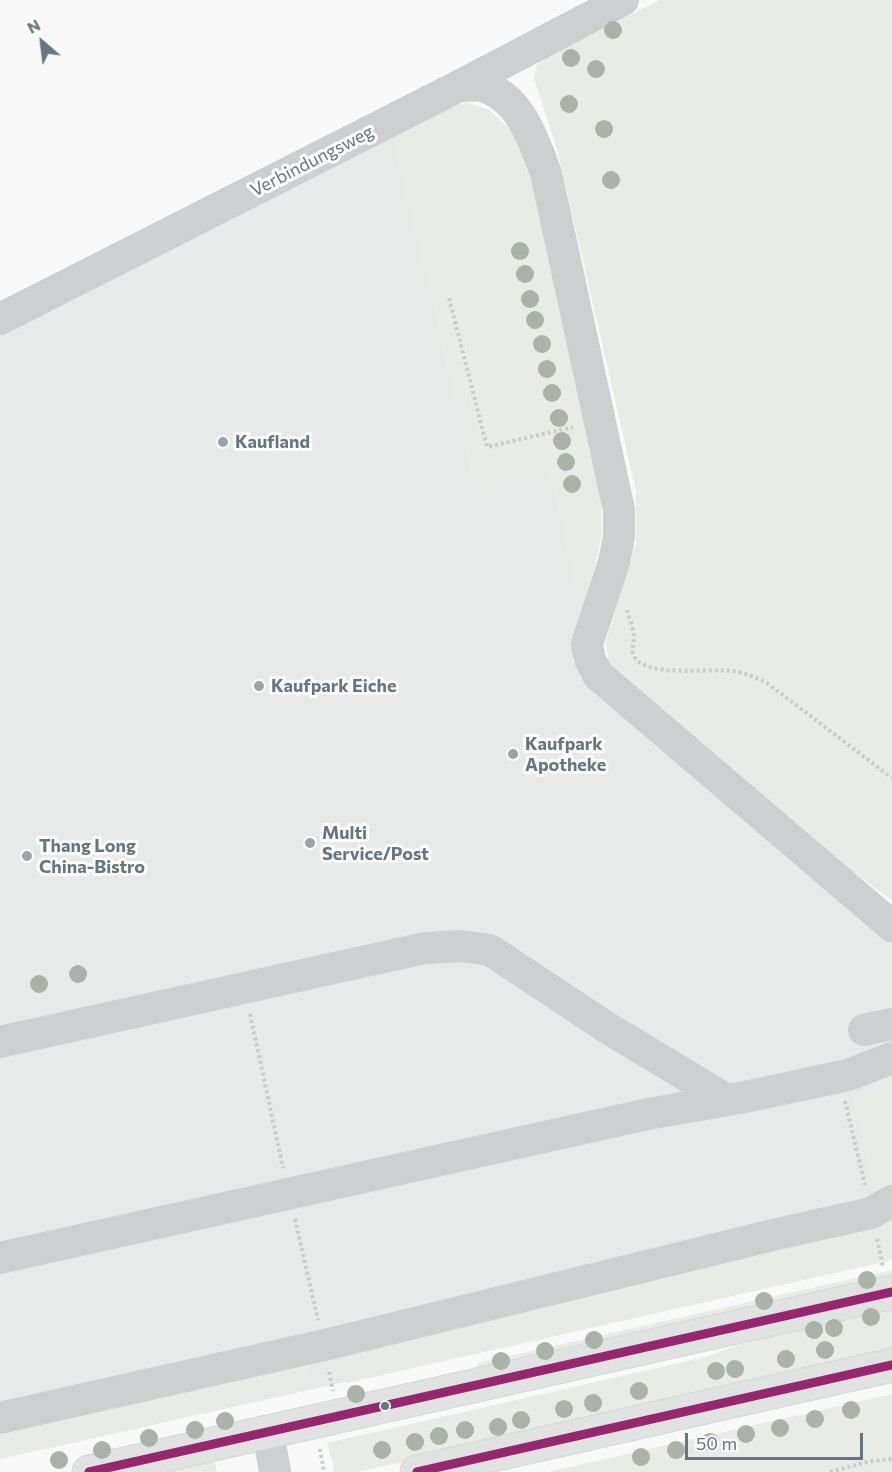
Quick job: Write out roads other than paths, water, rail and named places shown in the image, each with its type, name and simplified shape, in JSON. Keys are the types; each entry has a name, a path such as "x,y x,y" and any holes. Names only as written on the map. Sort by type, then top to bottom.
{"main road":[{"path":"89,1472 272,1454 892,1292"},
{"path":"417,1472 892,1365"}],"street":[{"name":"Verbindungsweg","path":"0,320 623,0"},
{"path":"459,86 481,86 504,97 521,115 546,173 619,510 619,537 608,581 587,644 590,660 598,675 892,926"},
{"path":"851,890 892,906"},
{"path":"0,1042 425,948 462,946 490,950 606,1027 727,1100"},
{"path":"0,1258 648,1114 844,1076 892,1058"},
{"path":"844,1076 892,1078"},
{"path":"0,1418 333,1343 882,1207"}],"place":[{"name":"Kaufland","path":"223,442"},
{"name":"Kaufpark Eiche","path":"259,686"},
{"name":"Kaufpark Apotheke","path":"513,754"},
{"name":"Multi Service/Post","path":"310,843"},
{"name":"Thang Long China-Bistro","path":"27,856"}]}
